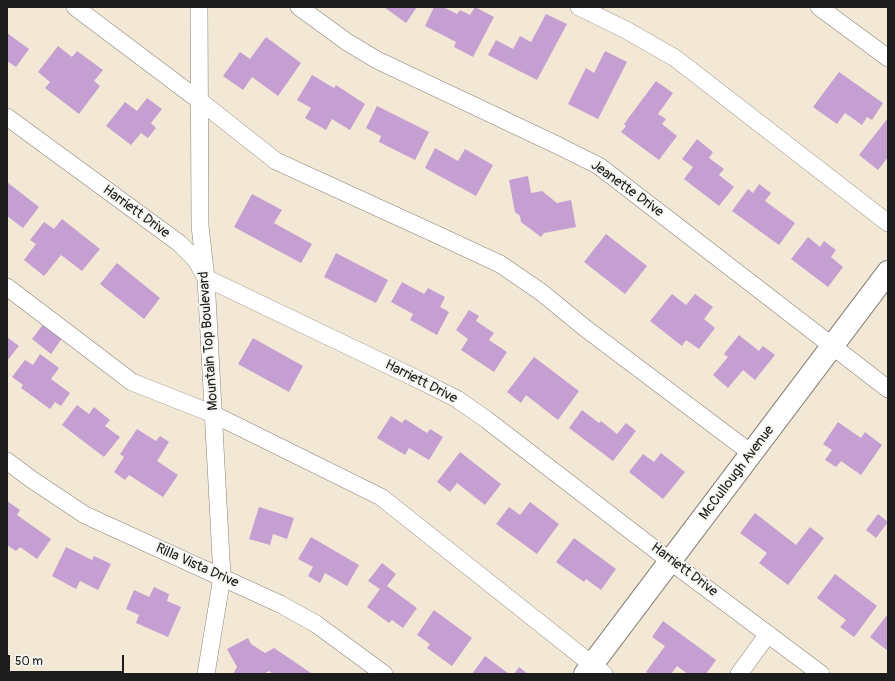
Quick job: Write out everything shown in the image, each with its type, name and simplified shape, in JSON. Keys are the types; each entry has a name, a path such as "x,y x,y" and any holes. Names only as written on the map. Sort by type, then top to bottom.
{"main road":[{"name":"McCullough Avenue","path":"594,671 670,561 888,272"}],"street":[{"path":"76,7 276,161 500,264 541,292 585,328 751,454"},
{"name":"Mountain Top Boulevard","path":"199,7 200,226 206,278 222,577 206,674"},
{"name":"Jeanette Drive","path":"299,7 347,42 377,60 599,166 888,389"},
{"path":"579,7 626,30 675,58 888,223"},
{"path":"819,7 888,58"},
{"name":"Harriett Drive","path":"7,117 179,243 196,260 206,278 406,374 456,400 487,420 670,561 822,674"},
{"path":"7,287 132,382 213,414 381,497 594,671"},
{"name":"Rilla Vista Drive","path":"7,461 85,515 280,604 316,624 384,674"},
{"path":"739,674 768,634"}],"building":[{"path":"384,7 417,7 406,23"},
{"path":"434,7 443,7 457,14 460,10 470,15 475,7 494,17 473,57 454,47 456,42 425,26"},
{"path":"546,14 567,24 537,80 488,55 496,40 513,49 520,36 531,42"},
{"path":"7,33 29,49 16,67 7,61"},
{"path":"266,37 301,63 278,96 252,77 243,90 223,76 240,52 250,59"},
{"path":"58,46 72,57 77,51 103,70 94,81 100,86 79,114 45,88 50,82 38,72"},
{"path":"605,51 627,62 598,119 568,104 586,68 594,73"},
{"path":"839,72 883,103 872,120 867,117 862,125 845,113 837,124 813,107"},
{"path":"312,75 334,88 336,85 365,104 350,130 332,119 326,130 305,118 311,108 297,100"},
{"path":"656,81 673,93 658,114 666,119 662,124 677,136 659,160 621,132 626,126 624,124"},
{"path":"147,98 162,109 151,123 156,128 148,138 141,133 131,145 106,126 125,102 137,111"},
{"path":"377,106 429,132 415,160 379,142 381,136 366,128"},
{"path":"888,118 888,157 878,170 859,155"},
{"path":"697,139 713,152 709,158 724,169 719,175 734,187 719,206 684,179 693,167 682,159"},
{"path":"435,148 458,161 465,149 493,165 476,196 425,168"},
{"path":"528,176 531,193 542,191 557,203 571,200 576,227 544,233 541,237 521,222 520,216 515,212 509,180"},
{"path":"7,182 39,207 23,228 7,216"},
{"path":"759,184 771,193 765,201 795,223 779,245 732,211 748,189 753,193"},
{"path":"252,194 282,210 274,223 312,244 301,263 234,227"},
{"path":"62,219 100,249 82,271 61,255 44,276 24,260 36,244 30,240 44,222 54,229"},
{"path":"606,234 647,266 625,294 584,262"},
{"path":"808,237 820,247 824,241 836,250 831,257 843,267 828,287 791,259"},
{"path":"336,253 388,280 376,303 324,277"},
{"path":"117,263 160,298 144,319 100,284"},
{"path":"402,282 424,294 428,288 445,297 440,307 449,312 437,335 410,320 413,314 391,302"},
{"path":"672,294 686,305 695,294 713,307 704,319 715,328 699,349 686,340 682,346 650,321"},
{"path":"469,310 479,316 476,321 494,333 489,340 507,352 494,372 461,350 468,339 456,330"},
{"path":"44,323 63,337 51,354 32,339"},
{"path":"739,335 759,351 763,346 775,355 755,380 743,370 728,388 713,375 728,357 724,354"},
{"path":"7,337 19,346 7,361"},
{"path":"253,338 303,366 289,392 238,364"},
{"path":"40,354 59,368 51,379 70,393 61,406 55,402 50,409 21,388 23,385 12,377 25,360 33,365"},
{"path":"534,357 579,391 558,420 526,395 521,403 507,392"},
{"path":"77,405 89,414 94,407 110,420 105,426 120,437 104,457 62,425"},
{"path":"582,410 599,423 601,421 617,434 626,423 636,431 613,461 569,428"},
{"path":"391,416 402,423 405,419 427,433 430,429 443,437 429,460 409,448 405,455 377,438"},
{"path":"838,422 861,438 865,432 882,445 861,475 841,461 836,467 825,460 832,450 823,444"},
{"path":"137,429 156,441 160,436 169,442 157,461 178,475 163,497 129,475 125,480 114,472 124,457 120,454"},
{"path":"460,452 501,484 485,505 457,483 450,492 437,482"},
{"path":"661,453 685,472 663,499 629,472 643,454 654,462"},
{"path":"7,501 20,510 17,515 51,539 37,559 20,547 16,551 7,545"},
{"path":"530,502 559,524 537,554 496,524 509,507 520,515"},
{"path":"259,507 294,518 287,539 273,534 270,545 249,539"},
{"path":"755,513 796,545 810,527 824,538 788,585 759,563 767,553 740,533"},
{"path":"878,514 888,522 876,538 866,530"},
{"path":"311,537 359,565 347,586 325,573 320,583 308,576 313,567 298,559"},
{"path":"574,538 616,569 601,590 586,579 584,582 556,562"},
{"path":"66,547 92,560 94,556 111,564 98,590 80,581 76,589 52,576"},
{"path":"382,563 396,574 387,586 417,608 403,628 392,620 389,623 367,607 380,589 368,581"},
{"path":"835,574 877,606 854,637 840,627 846,620 817,598"},
{"path":"154,587 169,594 167,601 181,607 168,637 136,623 139,615 126,609 134,590 149,597"},
{"path":"434,610 472,638 452,666 427,648 430,644 417,635"},
{"path":"888,614 888,651 870,637"},
{"path":"663,621 716,660 706,674 688,674 677,666 671,674 649,674 646,672 665,646 652,637"},
{"path":"248,638 251,644 265,653 274,648 311,673 273,674 269,671 264,674 233,674 237,667 227,649"},
{"path":"485,656 509,674 472,674"},
{"path":"519,667 528,674 514,674"}]}
